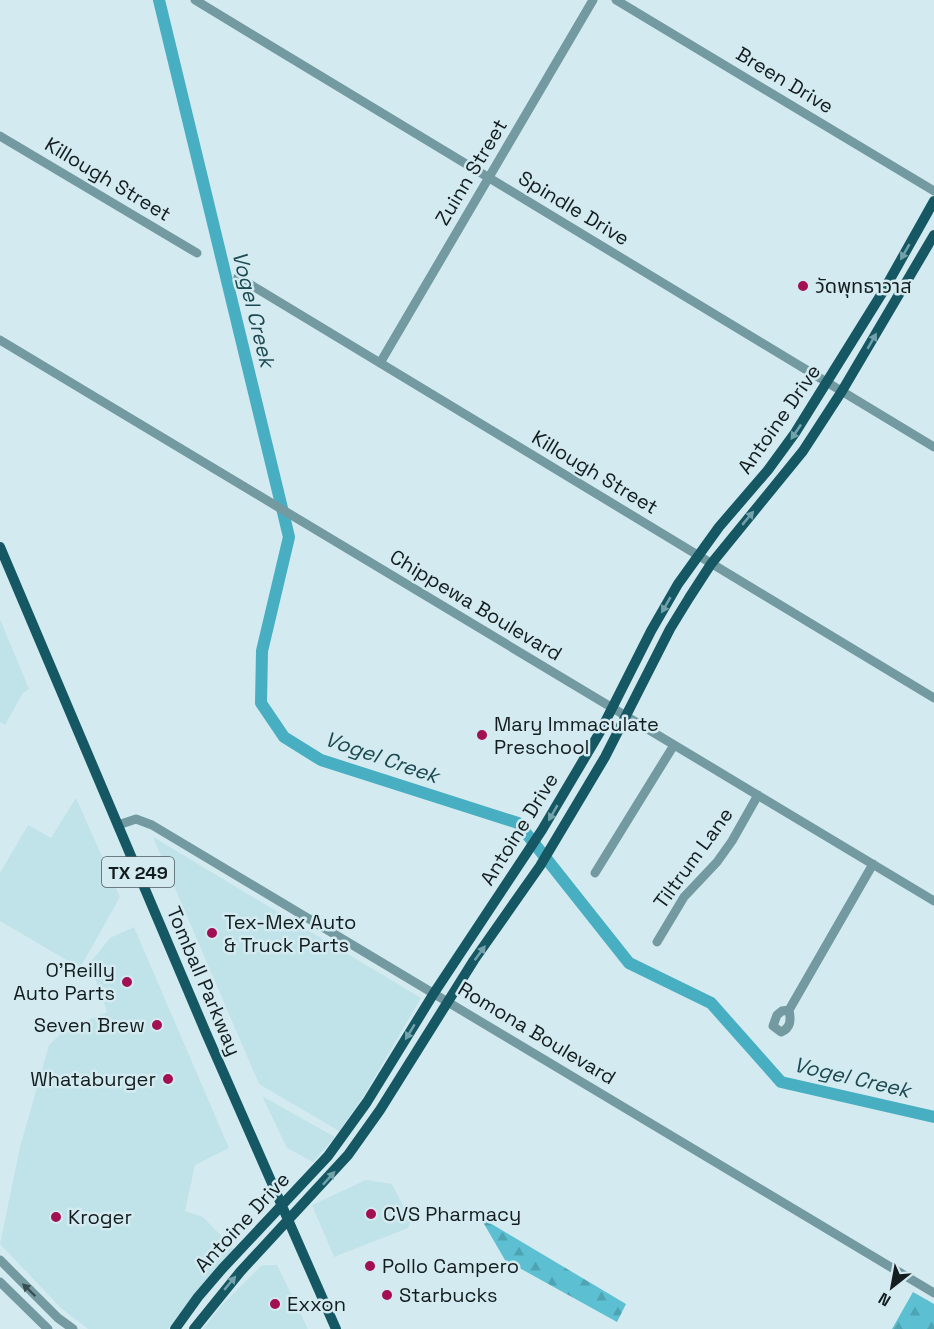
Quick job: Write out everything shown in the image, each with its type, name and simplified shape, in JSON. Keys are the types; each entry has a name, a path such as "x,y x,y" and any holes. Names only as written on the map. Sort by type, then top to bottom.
{"main road":[{"name":"Antoine Drive","path":"175,1329 198,1297 328,1156 367,1102 434,993 528,854 613,707 651,631 697,555 768,470 828,382 884,290 934,201"},
{"name":"Antoine Drive","path":"194,1329 240,1272 348,1155 380,1110 447,1001 503,922 554,843 605,757 670,629 711,564 803,451 842,391 934,235"},
{"path":"884,290 897,297"},
{"path":"768,470 780,480"},
{"name":"Tomball Parkway","path":"0,548 206,1033 336,1329"},
{"path":"566,790 580,799"},
{"path":"489,911 503,922"},
{"path":"367,1102 380,1110"},
{"path":"198,1297 212,1305"}],"street":[{"name":"Spindle Drive","path":"195,0 934,447"},
{"name":"Zuinn Street","path":"380,363 593,0"},
{"name":"Breen Drive","path":"616,0 934,191"},
{"name":"Killough Street","path":"0,136 197,253"},
{"name":"Killough Street","path":"238,277 934,698"},
{"name":"Chippewa Boulevard","path":"0,340 934,901"},
{"path":"595,873 674,745"},
{"name":"Tiltrum Lane","path":"657,942 684,897 727,848 759,795"},
{"name":"Romona Boulevard","path":"118,825 136,819 153,825 934,1293"},
{"path":"789,1010 873,864"},
{"path":"0,1260 72,1329"},
{"path":"0,1282 49,1329 58,1318"}],"shaded area":[{"path":"0,619 29,689 23,693 5,725 0,722"},
{"path":"76,798 120,897 80,968 0,921 0,873 28,825 51,838"},
{"path":"153,837 421,998 363,1097 339,1131 259,1084"},
{"path":"134,927 229,1148 195,1165 185,1211 203,1217 234,1249 198,1289 168,1329 88,1329 61,1308 0,1244 20,1147 49,1045 65,1030 107,1012 90,963 110,938"},
{"path":"262,1096 335,1137 313,1162 287,1148"},
{"path":"366,1180 392,1184 411,1221 408,1228 334,1257 312,1205"},
{"path":"262,1265 277,1265 308,1329 203,1329 221,1306"}],"green space":[{"path":"480,1217 626,1304 617,1322 505,1260"},
{"path":"913,1292 934,1304 934,1329 892,1329"}],"waterway":[{"name":"Vogel Creek","path":"159,0 289,537 262,651 261,703 284,737 321,760 518,823 629,963 711,1003 781,1082 934,1117"}],"place":[{"name":"วัดพุทธาวาส","path":"803,286"},
{"name":"Mary Immaculate Preschool","path":"482,735"},
{"name":"Tex-Mex Auto & Truck Parts","path":"212,933"},
{"name":"O'Reilly Auto Parts","path":"127,982"},
{"name":"Seven Brew","path":"157,1025"},
{"name":"Whataburger","path":"168,1079"},
{"name":"CVS Pharmacy","path":"371,1214"},
{"name":"Kroger","path":"56,1217"},
{"name":"Pollo Campero","path":"370,1266"},
{"name":"Starbucks","path":"387,1295"},
{"name":"Exxon","path":"275,1304"}]}
